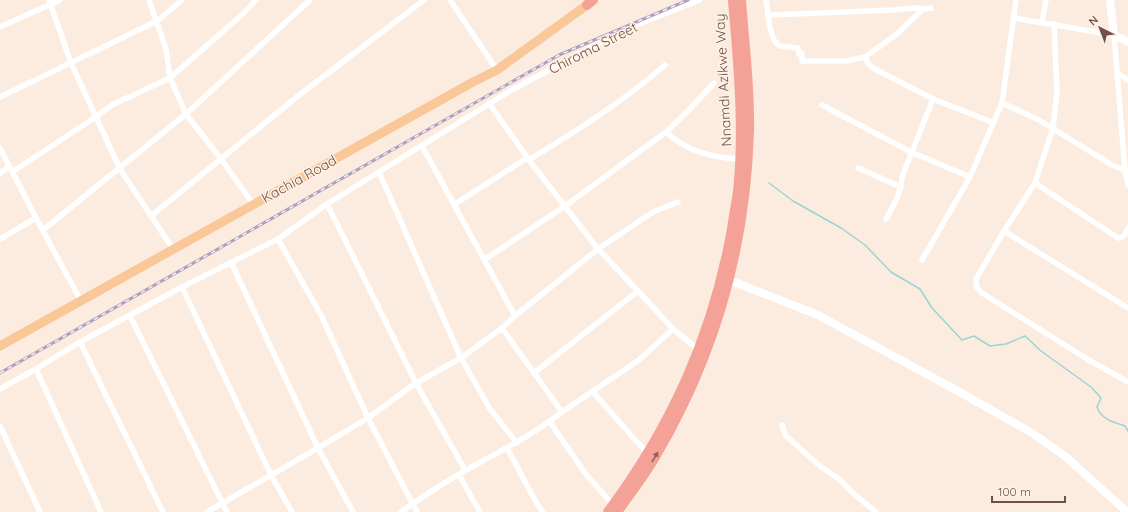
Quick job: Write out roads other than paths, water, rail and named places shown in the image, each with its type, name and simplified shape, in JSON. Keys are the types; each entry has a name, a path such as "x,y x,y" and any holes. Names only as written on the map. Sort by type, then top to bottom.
{"highway":[{"name":"Nnamdi Azikwe Way","path":"615,510 672,412 699,350 719,290 729,246 737,197 740,159 741,92 733,0"},
{"name":"Nnamdi Azikwe Way","path":"615,510 654,458 687,396 712,336 729,280 740,227 747,165 749,128 741,0"}],"main road":[{"name":"Kachia Road","path":"0,346 253,204 497,70 590,2"}],"street":[{"path":"0,27 50,2 60,0"},
{"path":"149,0 166,49 170,78 186,114 221,159 253,204"},
{"path":"0,97 157,21 182,0"},
{"path":"0,173 11,169 96,117 112,105 170,78 245,12 256,0"},
{"path":"43,230 186,114 310,0"},
{"path":"151,216 298,96 424,0"},
{"path":"450,0 497,70"},
{"name":"Chiroma Street","path":"0,388 36,369 80,342 182,287 278,239 327,204 489,103 533,78 621,31 700,0"},
{"path":"766,0 772,39 780,46 798,48 799,54 802,53 802,61 840,61 865,58 897,34 923,9"},
{"path":"922,260 970,177 1002,103 1016,0"},
{"path":"1042,22 1046,0"},
{"path":"1110,0 1125,170 1128,185"},
{"path":"50,2 71,63 120,169 173,249"},
{"path":"769,15 931,8"},
{"path":"1014,18 1114,35 1128,42"},
{"path":"1054,24 1057,92 1053,128 1036,183 1004,231 979,274 976,284 977,288 982,293 1087,359 1128,382"},
{"path":"865,58 869,65 873,68 933,99 994,123"},
{"path":"455,204 589,123 645,82 664,65"},
{"path":"1117,73 1128,80"},
{"path":"484,260 565,206 666,132 686,114 714,83"},
{"path":"886,219 898,198 902,177 933,99"},
{"path":"489,103 528,159 598,250 673,329 699,350"},
{"path":"1002,103 1039,120 1112,165 1125,170"},
{"path":"822,105 911,152 970,177"},
{"path":"666,132 673,139 702,153 740,159"},
{"path":"422,146 515,316"},
{"path":"0,148 81,301"},
{"path":"858,168 901,187"},
{"path":"379,172 462,358 490,409 517,443"},
{"path":"1036,183 1118,238 1125,235 1128,228"},
{"path":"207,512 368,418 416,383 462,358 502,328 598,250 653,212 678,202"},
{"path":"327,204 416,383 465,470"},
{"path":"0,239 36,218"},
{"path":"1004,231 1128,308"},
{"path":"278,239 321,315 368,418 417,512"},
{"path":"231,262 318,448 353,512"},
{"path":"729,280 818,315 1032,433 1065,456 1127,512"},
{"path":"182,287 271,475 292,512"},
{"path":"534,373 638,291"},
{"path":"130,316 227,512"},
{"path":"502,328 562,412"},
{"path":"401,512 465,470 517,443 550,422 562,412 639,360 673,329"},
{"path":"80,342 163,512"},
{"path":"36,369 101,512"},
{"path":"593,392 638,444 648,453"},
{"path":"550,422 584,473 615,510"},
{"path":"782,425 786,436 821,467 839,479 854,494 876,512"},
{"path":"0,426 40,512"},
{"path":"507,448 543,512"},
{"path":"459,475 480,512"}],"waterway":[{"path":"769,183 793,201 841,228 865,245 891,272 920,289 932,308 962,340 974,336 990,346 1006,344 1025,336 1041,351 1091,387 1101,398 1097,407 1101,414 1108,420 1125,426 1128,431"}],"railway":[{"path":"0,373 559,55 688,0"}]}
